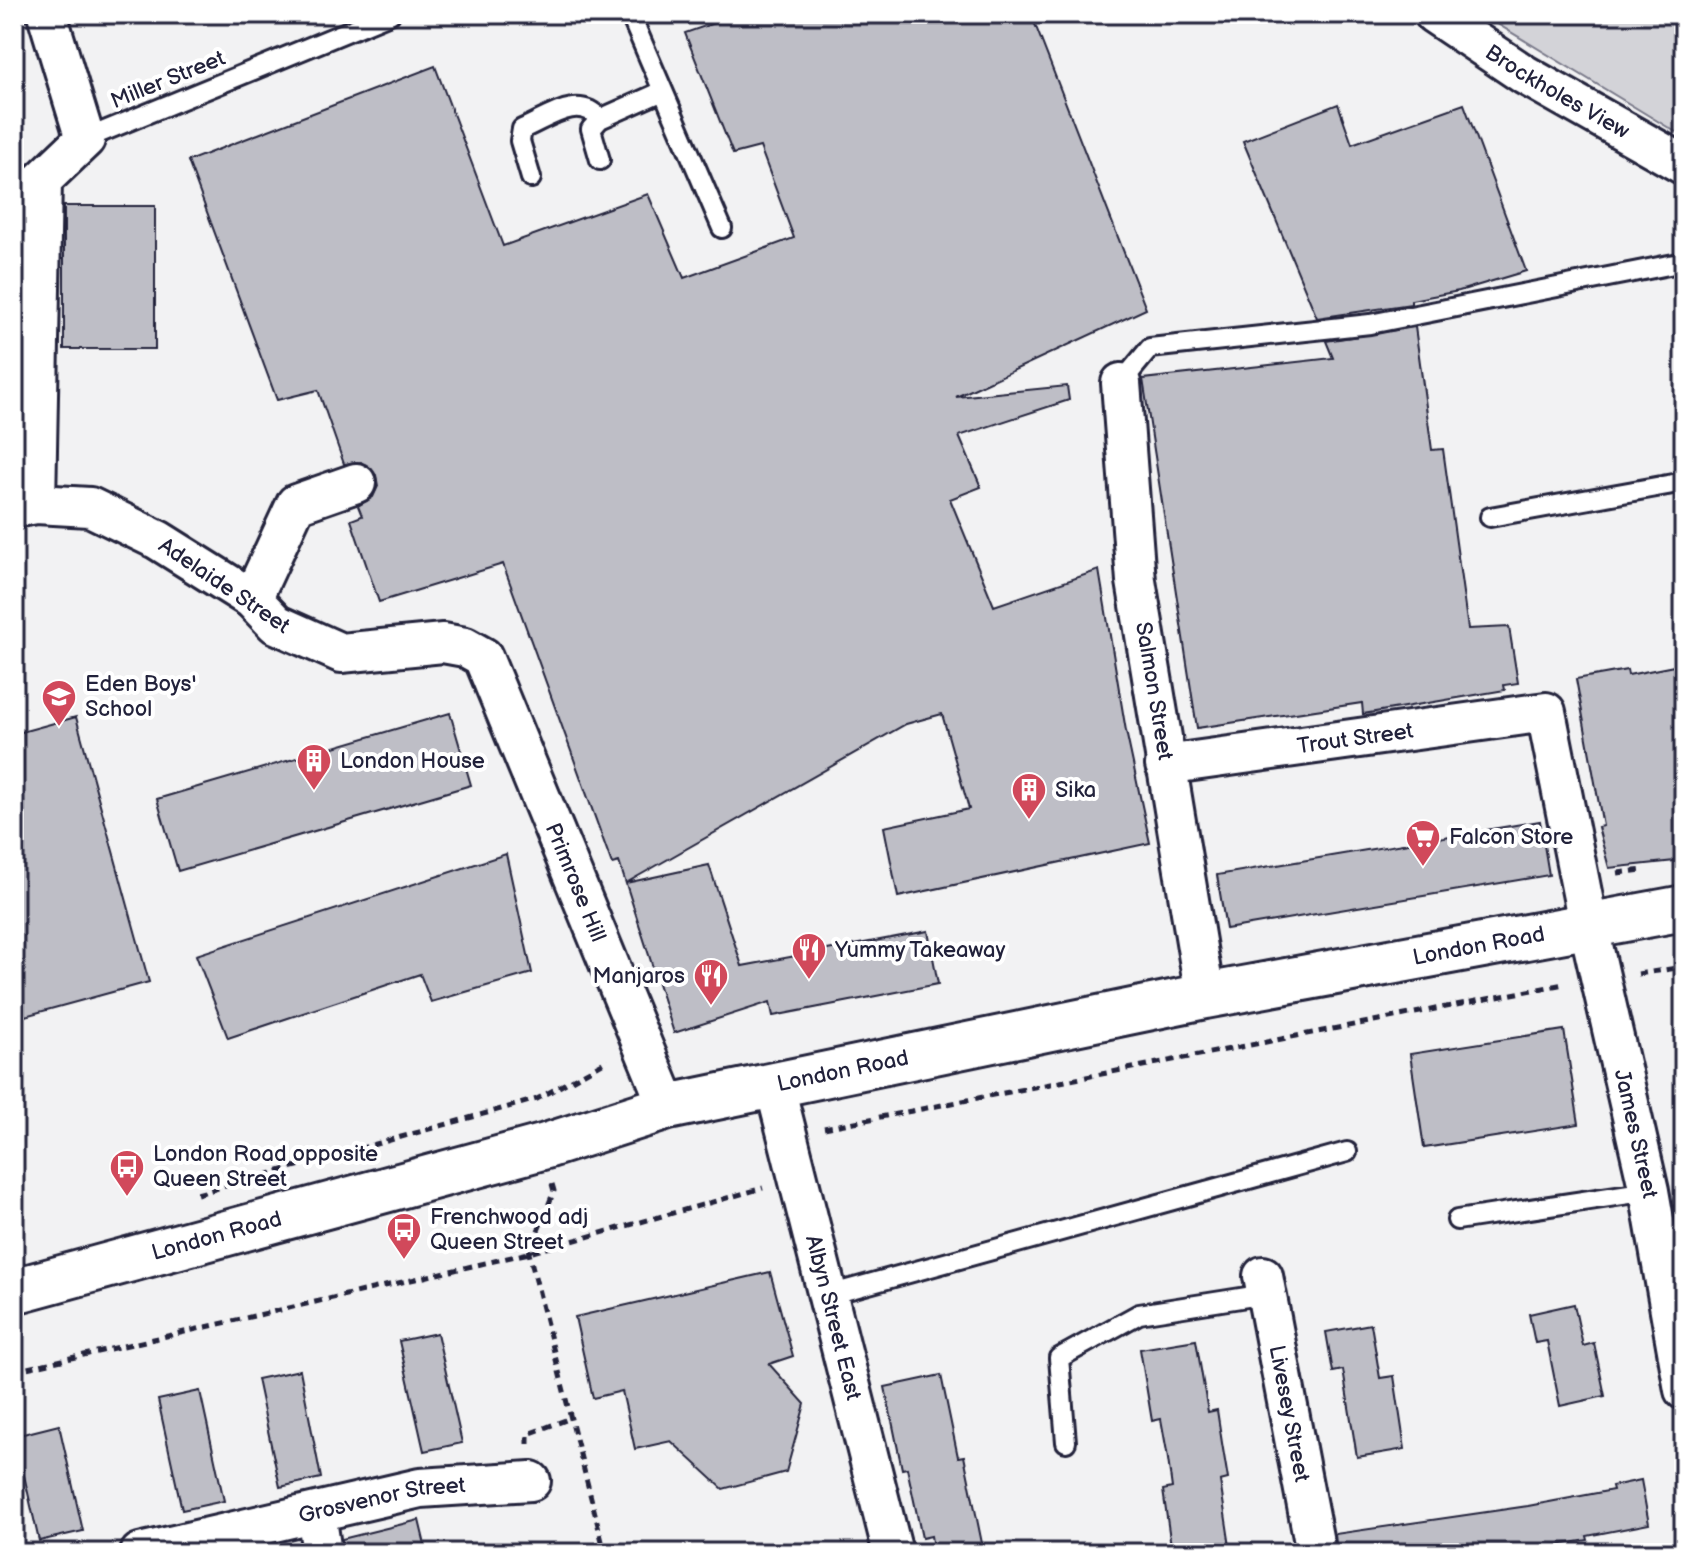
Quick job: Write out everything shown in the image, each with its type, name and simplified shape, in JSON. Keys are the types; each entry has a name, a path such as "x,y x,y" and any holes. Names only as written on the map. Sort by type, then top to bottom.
{"highway":[{"name":"London Road","path":"14,1291 546,1146 668,1107 1205,996 1589,928 1684,908"}],"street":[{"path":"25,506 42,180 85,139 47,14"},
{"name":"Brockholes View","path":"1434,14 1525,75 1684,165"},
{"name":"Salmon Street","path":"1121,383 1136,581 1205,996"},
{"path":"252,599 296,504 356,483"},
{"name":"Adelaide Street","path":"25,506 90,507 158,540 252,599 276,624 341,653 443,643 465,647 483,657"},
{"name":"Primrose Hill","path":"483,657 637,1025 668,1107"},
{"name":"Trout Street","path":"1165,765 1546,712"},
{"name":"James Street","path":"1546,712 1582,878 1589,928 1649,1191 1684,1390"},
{"name":"Albyn Street East","path":"774,1083 893,1553"},
{"name":"Livesey Street","path":"1264,1285 1316,1553"},
{"name":"Grosvenor Street","path":"162,1551 420,1488 531,1481"},
{"path":"316,1513 322,1553"}],"lane":[{"name":"Miller Street","path":"85,139 390,14"},
{"path":"630,14 722,228"},
{"path":"600,160 591,129 600,119 663,91"},
{"path":"531,178 520,141 522,129 574,106 588,108 600,119"},
{"path":"1121,383 1150,348 1370,324 1684,262"},
{"path":"1490,517 1684,482"},
{"path":"829,1295 1347,1152"},
{"path":"1457,1220 1649,1191"},
{"path":"1066,1442 1059,1358 1139,1314 1264,1285"}],"path":[{"path":"1582,878 1653,868"},
{"path":"787,1135 1601,980 1684,967"},
{"path":"186,1198 537,1099 608,1061 637,1025"},
{"path":"14,1371 529,1253 798,1180"},
{"path":"529,1253 605,1553"}],"shaded area":[{"path":"1481,14 1684,14 1684,137"}],"building":[{"path":"740,14 1031,14 1146,309 956,397 1067,386 1069,400 959,436 981,487 950,499 994,606 1099,570 1126,731 1150,843 898,897 884,827 969,809 942,714 906,724 626,883 709,865 742,966 928,931 938,984 773,1016 770,1002 674,1033 619,862 612,864 503,564 379,602 351,520 362,516 358,506 373,497 378,486 376,475 361,462 344,464 318,390 277,400 188,161 435,66 503,246 648,194 684,278 794,238 760,147 733,154 685,33"},
{"path":"1338,104 1352,144 1464,104 1526,271 1459,291 1411,300 1411,304 1317,318 1243,141"},
{"path":"64,206 155,206 155,349 64,349"},
{"path":"1415,327 1432,450 1443,449 1468,629 1509,627 1518,683 1504,685 1505,690 1363,714 1362,703 1197,728 1143,379 1333,358 1326,341"},
{"path":"1684,664 1684,860 1609,868 1598,827 1603,826 1576,679 1627,670 1628,675"},
{"name":"London House","path":"450,713 471,785 178,871 157,799"},
{"path":"76,717 149,982 14,1019 14,734"},
{"path":"1540,821 1549,875 1226,929 1217,875"},
{"path":"506,854 532,973 431,1002 420,974 228,1038 196,955"},
{"path":"1564,1030 1579,1124 1424,1148 1410,1054"},
{"path":"770,1272 793,1356 769,1364 805,1404 786,1472 723,1489 671,1441 635,1449 622,1391 593,1398 575,1317"},
{"path":"1574,1304 1583,1346 1594,1343 1605,1396 1560,1406 1547,1341 1535,1343 1529,1314"},
{"path":"1371,1324 1380,1378 1394,1376 1405,1449 1357,1457 1343,1370 1333,1372 1326,1332"},
{"path":"437,1333 462,1443 424,1451 399,1341"},
{"path":"1196,1340 1208,1412 1217,1410 1228,1479 1220,1481 1231,1553 1172,1553 1163,1490 1172,1488 1167,1452 1161,1419 1152,1421 1140,1349"},
{"path":"300,1370 321,1478 280,1487 257,1379"},
{"path":"941,1375 958,1457 964,1456 984,1553 934,1553 931,1536 922,1538 907,1468 902,1469 885,1387"},
{"path":"200,1391 224,1501 182,1510 158,1400"},
{"path":"59,1425 83,1531 39,1541 15,1436"},
{"path":"1641,1480 1649,1524 1587,1536 1588,1540 1509,1553 1337,1553 1335,1534 1528,1506 1613,1490 1612,1486"},
{"path":"419,1520 427,1553 343,1553 342,1539"}],"place":[{"name":"Eden Boys' School","path":"59,728"},
{"name":"London House","path":"314,792"},
{"name":"Sika","path":"1029,821"},
{"name":"Falcon Store","path":"1423,868"},
{"name":"Yummy Takeaway","path":"809,981"},
{"name":"Manjaros","path":"711,1007"},
{"name":"London Road opposite Queen Street","path":"127,1198"},
{"name":"Frenchwood adj Queen Street","path":"404,1261"}]}
